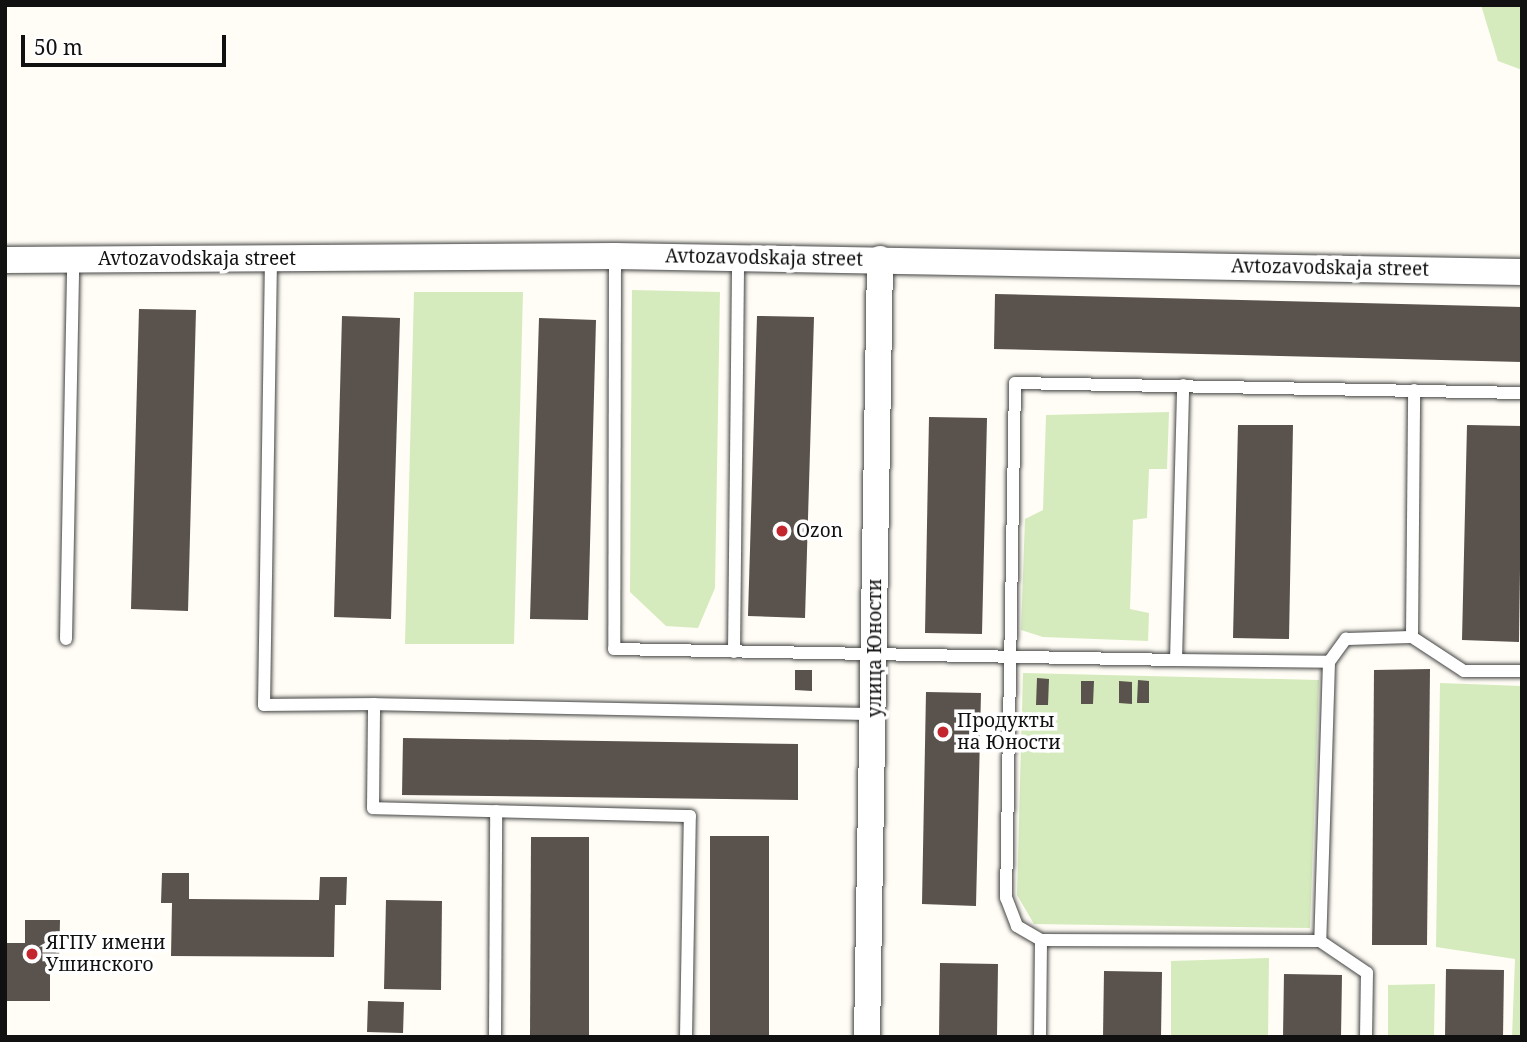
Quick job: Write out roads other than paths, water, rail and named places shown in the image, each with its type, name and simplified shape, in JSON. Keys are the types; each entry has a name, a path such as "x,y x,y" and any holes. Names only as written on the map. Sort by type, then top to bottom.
{"street":[{"name":"Avtozavodskaja street","path":"5,260 615,256 1522,272"},
{"name":"улица Юности","path":"867,1037 875,713 880,259"}],"lane":[{"path":"615,256 614,649 1012,659 1329,662"},
{"path":"734,652 738,258"},
{"path":"271,259 264,705 374,704 875,713"},
{"path":"66,639 74,260"},
{"path":"1366,1037 1367,974 1320,941 1041,940 1017,926 1006,898 1015,383 1522,393"},
{"path":"1176,660 1183,386"},
{"path":"1412,637 1414,390"},
{"path":"1320,941 1329,662 1346,639 1412,637 1464,671 1522,671"},
{"path":"374,704 373,808 690,816 686,1037"},
{"path":"495,1037 496,811"},
{"path":"1040,1037 1041,940"}],"place":[{"name":"Ozon","path":"782,531"},
{"name":"Продукты на Юности","path":"943,732"},
{"name":"ЯГПУ имени Ушинского","path":"32,954"}]}
